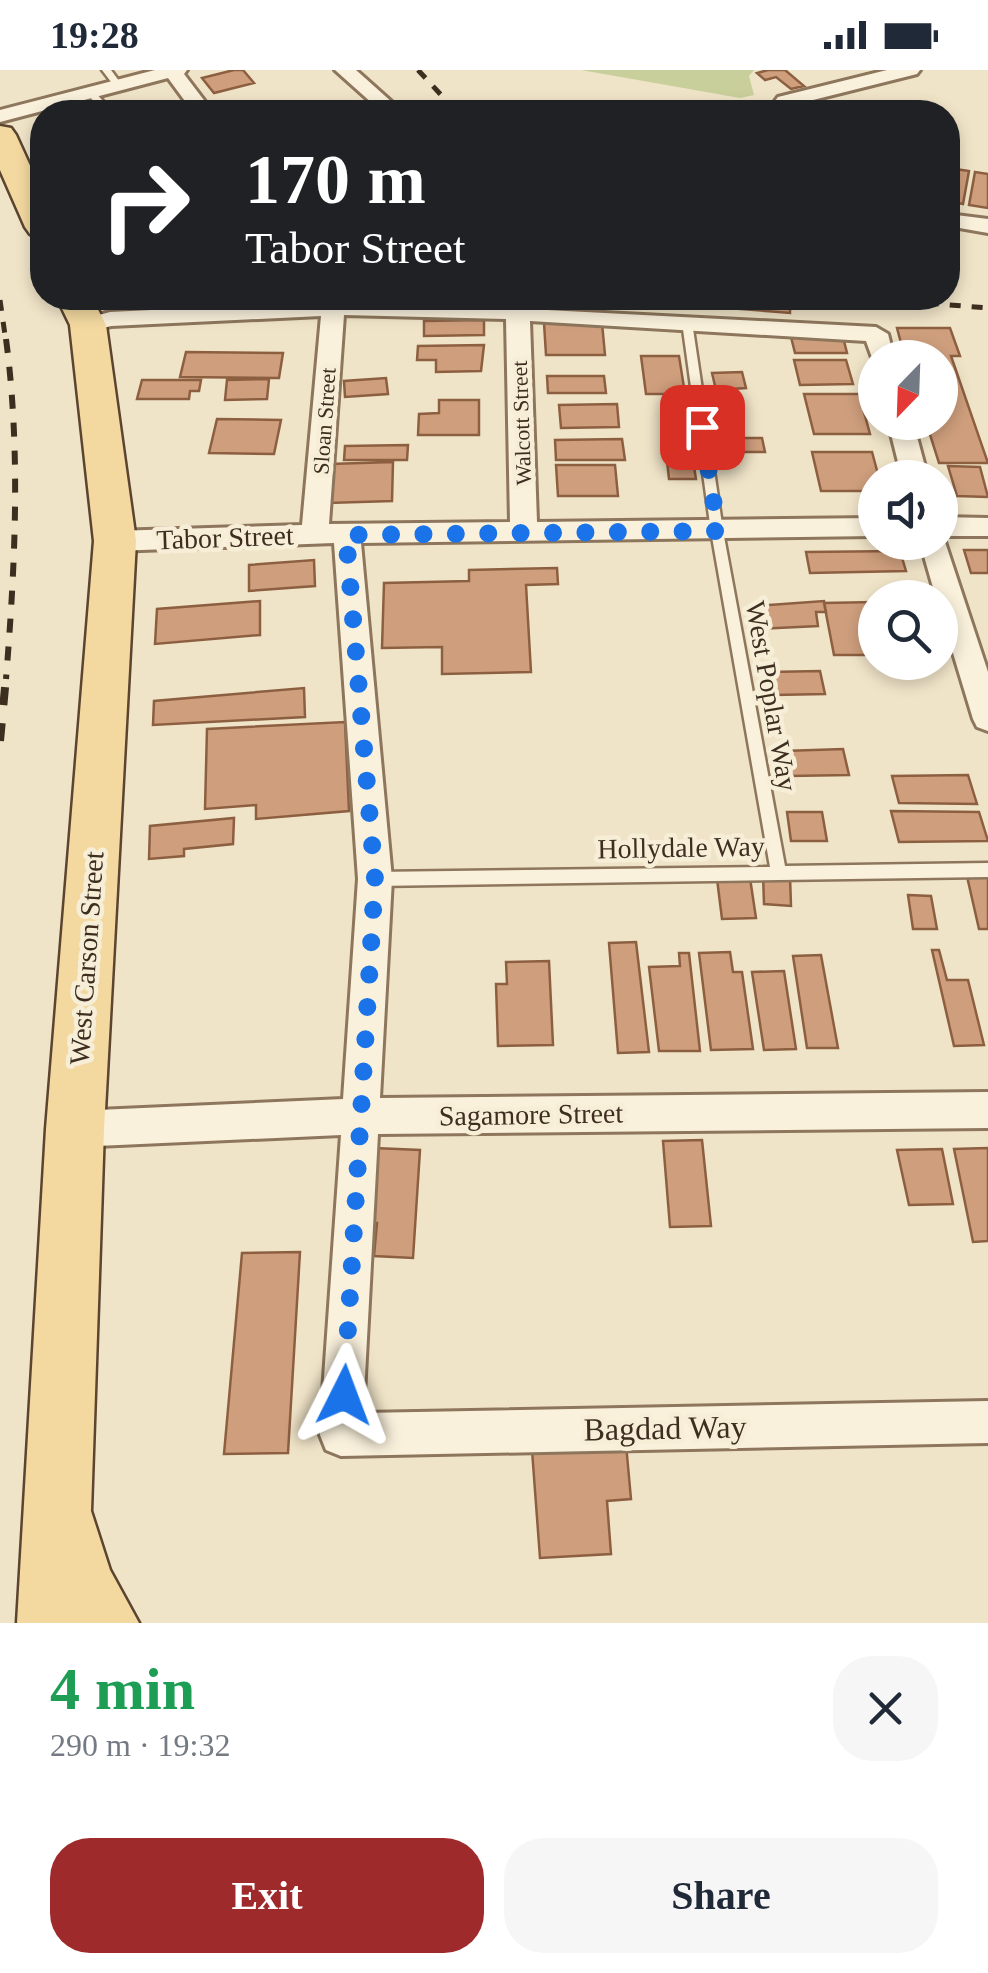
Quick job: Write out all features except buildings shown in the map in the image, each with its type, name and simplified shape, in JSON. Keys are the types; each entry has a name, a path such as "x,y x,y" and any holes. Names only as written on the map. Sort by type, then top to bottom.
{"main road":[{"path":"0,136 30,170"},
{"name":"West Carson Street","path":"52,1623 75,1129 115,541 81,311"},
{"path":"58,1490 80,1584 104,1623"}],"street":[{"path":"346,70 380,100"},
{"path":"789,100 910,70"},
{"path":"60,100 90,92 112,78 175,71 195,100"},
{"path":"0,116 30,108"},
{"path":"960,222 988,226"},
{"path":"81,311 110,319 234,310"},
{"name":"Sloan Street","path":"330,310 331,535 375,879 341,1435"},
{"path":"502,310 687,322 858,343"},
{"name":"Walcott Street","path":"518,313 524,532"},
{"path":"958,526 988,526"},
{"name":"Tabor Street","path":"115,541 858,527"},
{"path":"939,560 988,719"},
{"name":"Sagamore Street","path":"75,1129 360,1116 988,1110"},
{"name":"Bagdad Way","path":"341,1435 988,1422"}],"lane":[{"path":"90,92 98,100"},
{"name":"West Poplar Way","path":"687,322 718,531 778,870"},
{"name":"Hollydale Way","path":"375,879 778,870 988,870"}],"green space":[{"path":"581,70 754,70 749,76 754,95 740,98"}],"railway":[{"path":"418,70 446,100"},
{"path":"0,300 6,342"},
{"path":"960,306 988,308"},
{"path":"6,339 14,424 15,509 6,679"},
{"path":"0,741 6,677"}],"route":[{"path":"344,1395 375,879 346,535 718,531 702,427"}]}
